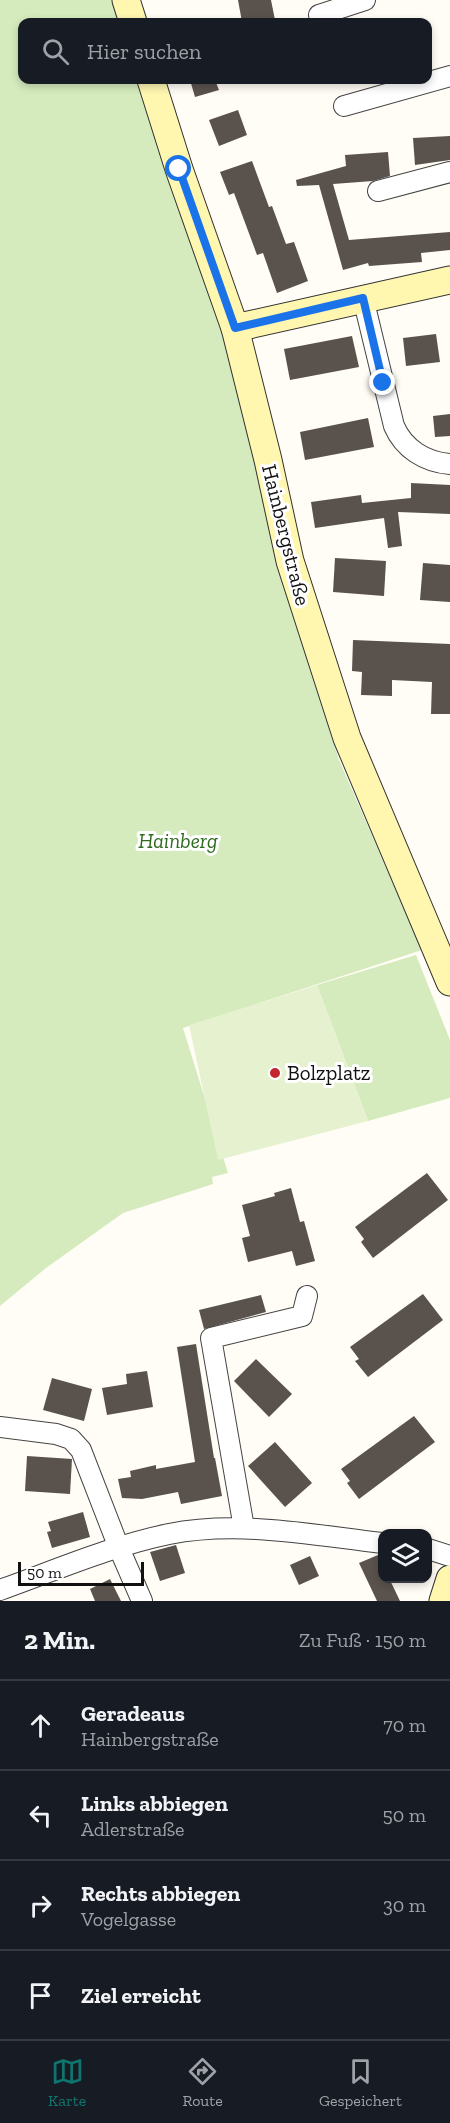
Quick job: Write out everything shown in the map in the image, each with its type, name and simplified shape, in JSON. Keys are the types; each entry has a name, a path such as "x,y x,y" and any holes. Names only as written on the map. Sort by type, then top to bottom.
{"street":[{"path":"319,15 365,0"},
{"path":"432,81 450,76"},
{"name":"Hainbergstraße","path":"152,84 179,169 235,328 290,561 304,609 347,738 449,977"},
{"path":"344,106 422,84"},
{"path":"378,192 450,172"},
{"path":"235,328 450,280"},
{"path":"363,298 394,426 398,434 408,447 420,456 438,463 450,464"},
{"path":"244,1528 211,1338 303,1316 307,1296"},
{"path":"0,1427 56,1434 71,1439 81,1450 142,1601"},
{"path":"0,1590 119,1548 170,1534 244,1528 378,1543"},
{"path":"432,1549 450,1556"},
{"path":"443,1601 450,1579"}],"green space":[{"name":"Hainberg","path":"0,0 115,0 120,18 18,18 18,84 141,84 220,296 293,612 339,760 422,950 183,1028 228,1173 212,1177 213,1184 123,1213 46,1268 0,1306"},
{"path":"416,955 450,1040 450,1098 368,1121 317,985"},
{"name":"Bolzplatz","path":"317,985 368,1121 218,1160 189,1025"}],"building":[{"path":"238,0 271,0 275,18 241,18"},
{"path":"191,84 217,84 219,90 195,97"},
{"path":"238,110 247,135 219,146 209,120"},
{"path":"450,136 450,160 415,165 413,138"},
{"path":"388,152 390,176 373,181 333,184 349,240 450,232 450,250 421,253 422,262 369,266 368,263 343,270 319,185 297,186 296,180 346,166 345,155"},
{"path":"252,161 286,244 294,242 308,281 277,293 263,253 257,255 234,193 229,195 220,172"},
{"path":"436,334 440,362 406,366 403,338"},
{"path":"352,336 359,367 290,380 284,349"},
{"path":"450,414 450,436 435,437 433,416"},
{"path":"368,418 374,447 305,460 300,432"},
{"path":"411,483 450,485 450,514 398,512 402,546 388,548 384,518 315,528 311,502 361,495 362,503 411,498"},
{"path":"335,558 386,561 384,596 333,592"},
{"path":"423,563 450,565 450,602 420,600"},
{"path":"353,640 450,644 450,714 431,714 432,682 392,680 392,696 361,695 362,672 352,671"},
{"path":"427,1173 448,1200 373,1258 361,1242 364,1239 355,1227"},
{"path":"291,1188 300,1222 304,1221 315,1261 296,1266 292,1251 248,1262 242,1238 250,1236 242,1205 275,1196 274,1193"},
{"path":"423,1294 443,1320 368,1377 355,1361 359,1359 350,1347"},
{"path":"261,1295 266,1312 204,1329 199,1310"},
{"path":"196,1344 222,1496 181,1504 178,1492 142,1499 122,1498 118,1479 131,1477 130,1471 156,1465 156,1469 195,1462 177,1347"},
{"path":"256,1359 292,1394 269,1417 234,1381"},
{"path":"147,1371 153,1407 107,1415 102,1388 127,1384 126,1374"},
{"path":"52,1378 92,1389 84,1421 43,1410"},
{"path":"414,1416 435,1442 359,1499 347,1483 350,1481 341,1469"},
{"path":"275,1442 312,1483 285,1507 248,1466"},
{"path":"27,1456 72,1459 70,1494 25,1491"},
{"path":"83,1512 90,1537 52,1548 47,1532 51,1531 48,1522"},
{"path":"176,1545 185,1573 160,1581 150,1552"},
{"path":"378,1555 378,1583 391,1583 400,1601 377,1601 359,1563"},
{"path":"310,1556 319,1576 299,1585 290,1565"},
{"path":"110,1579 121,1601 95,1601 90,1589"}],"place":[{"name":"Bolzplatz","path":"275,1073"}],"route":[{"path":"179,169 235,328 363,298 383,383"}]}
